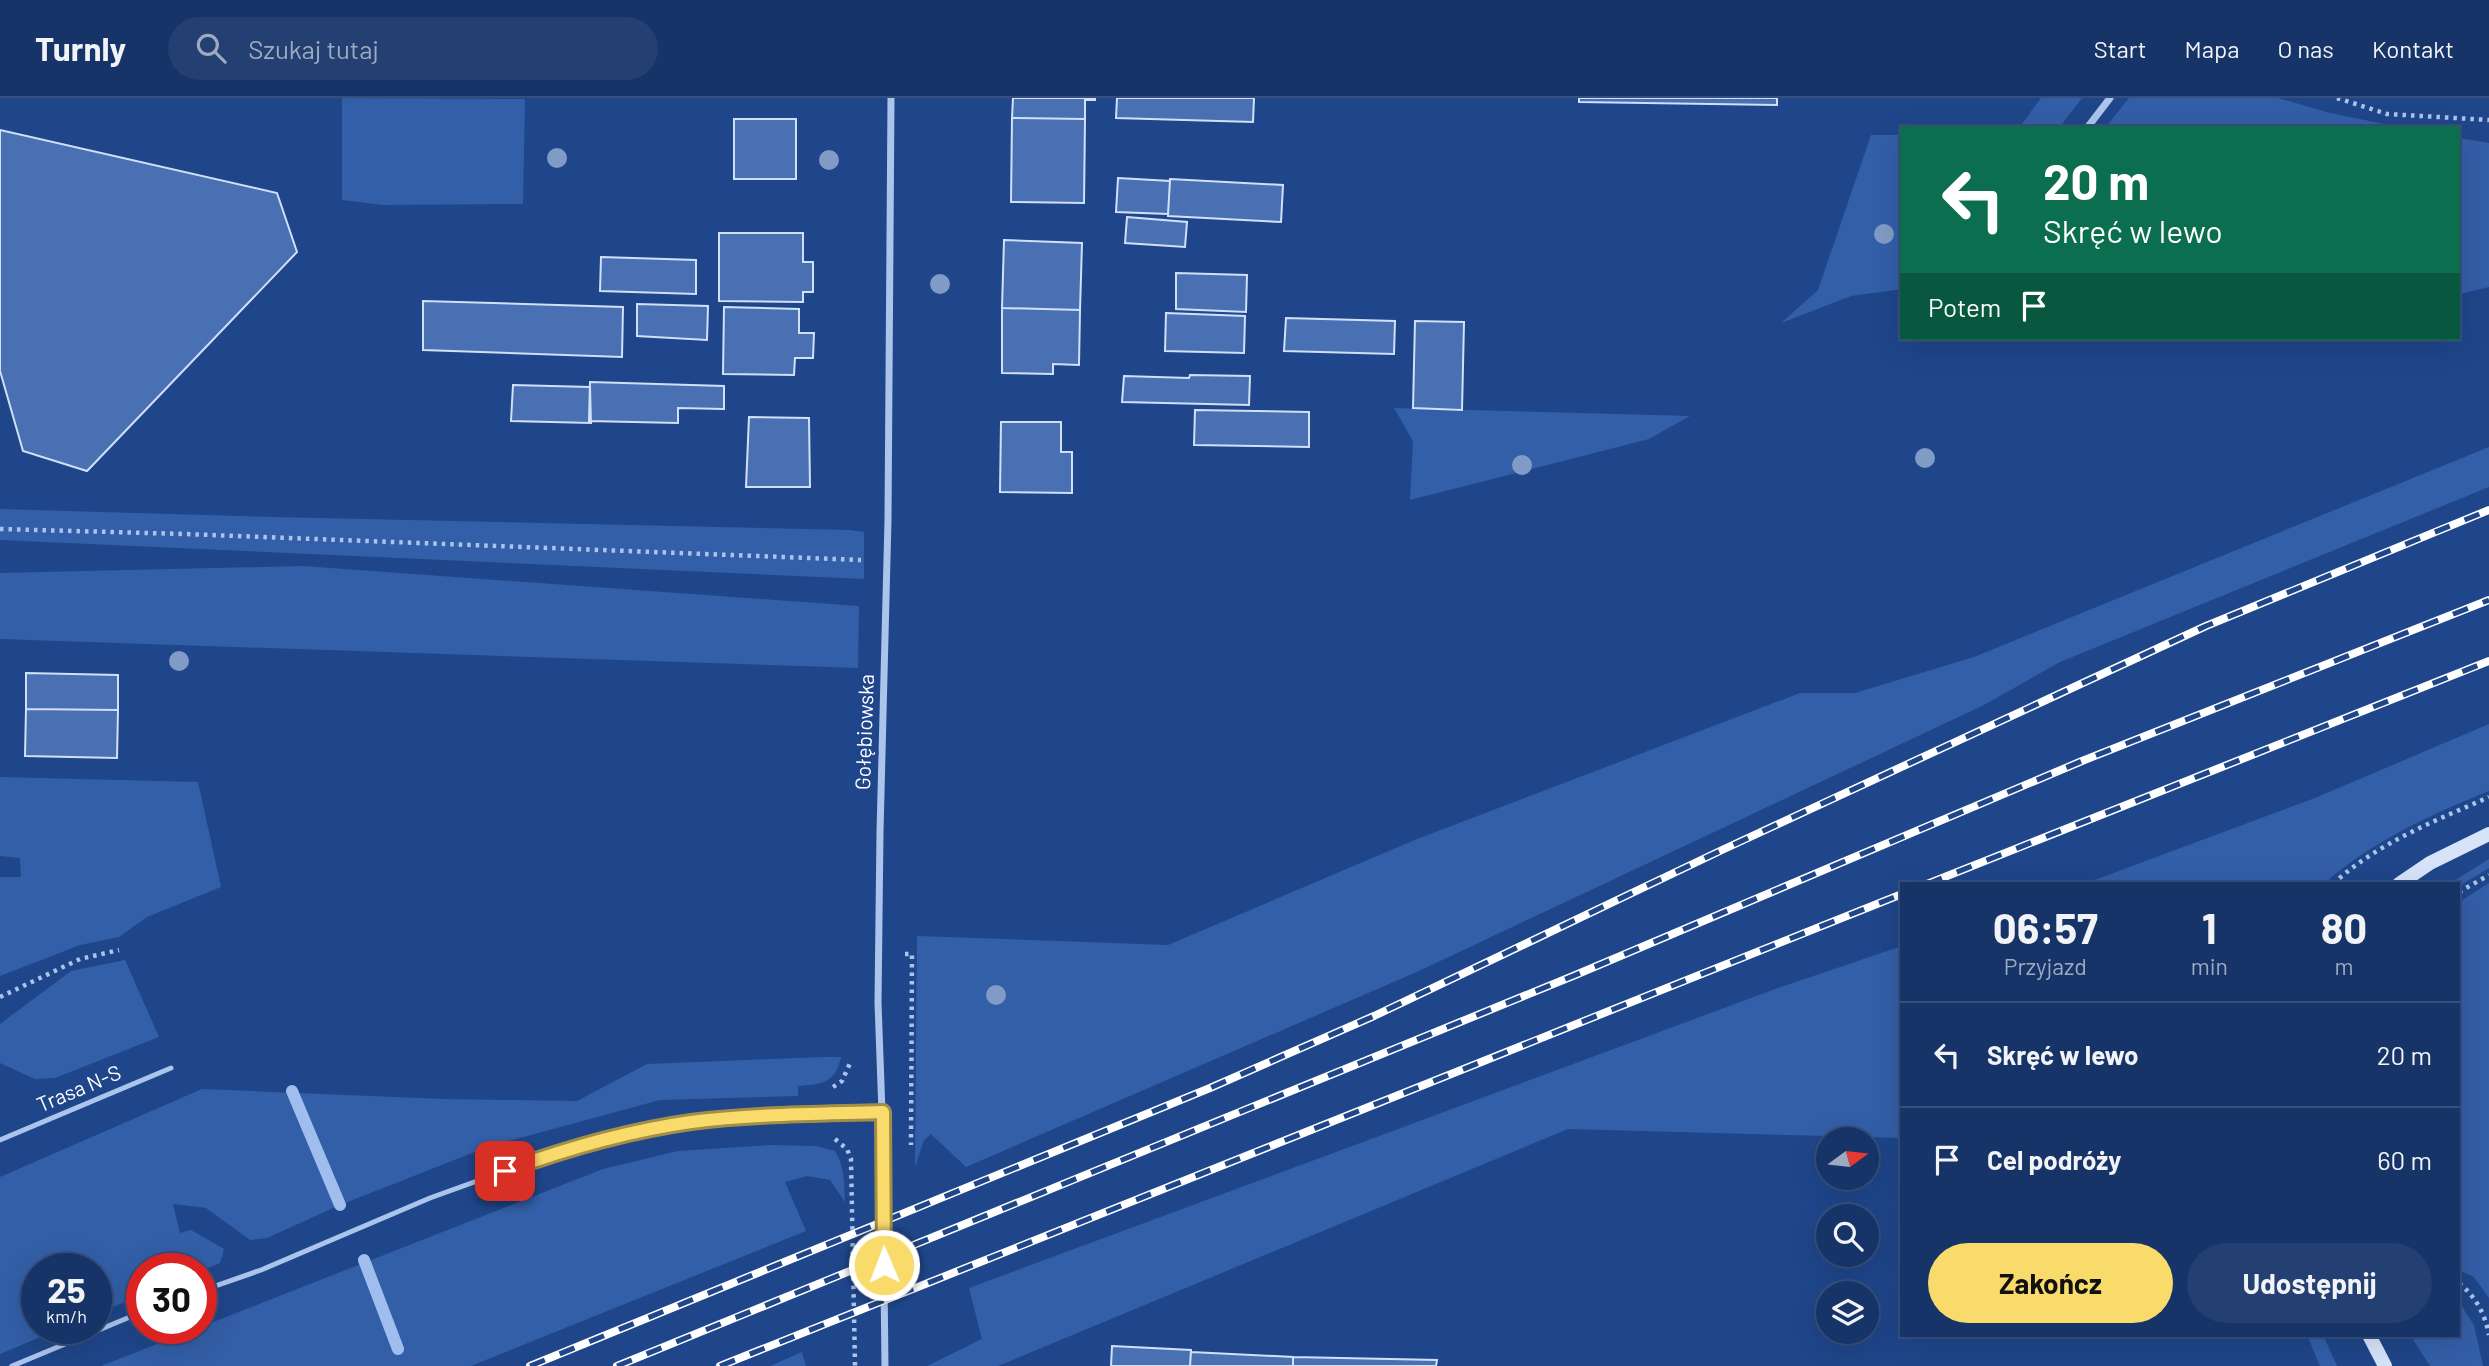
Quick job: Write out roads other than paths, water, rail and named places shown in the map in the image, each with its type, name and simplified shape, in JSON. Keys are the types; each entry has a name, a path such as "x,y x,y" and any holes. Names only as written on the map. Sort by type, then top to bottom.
{"street":[{"name":"Gołębiowska","path":"885,1366 883,1112 878,1003 887,561 891,98"},
{"path":"2089,126 2110,98"},
{"path":"2402,882 2430,863 2489,834"},
{"path":"2370,1337 2385,1366"}],"lane":[{"name":"Trasa N-S","path":"0,1140 171,1068"},
{"path":"217,1285 261,1270 430,1198 555,1153 628,1134 690,1122 769,1115 883,1112"},
{"path":"12,1366 126,1319"}],"waterway":[{"path":"292,1091 340,1205"},
{"path":"364,1260 398,1349"}],"railway":[{"path":"530,1366 1210,1088 1374,1016 1722,850 2206,626 2489,510"},
{"path":"617,1366 1573,976 2082,761 2489,600"},
{"path":"1932,882 2489,661"},
{"path":"720,1366 1900,895"}]}
